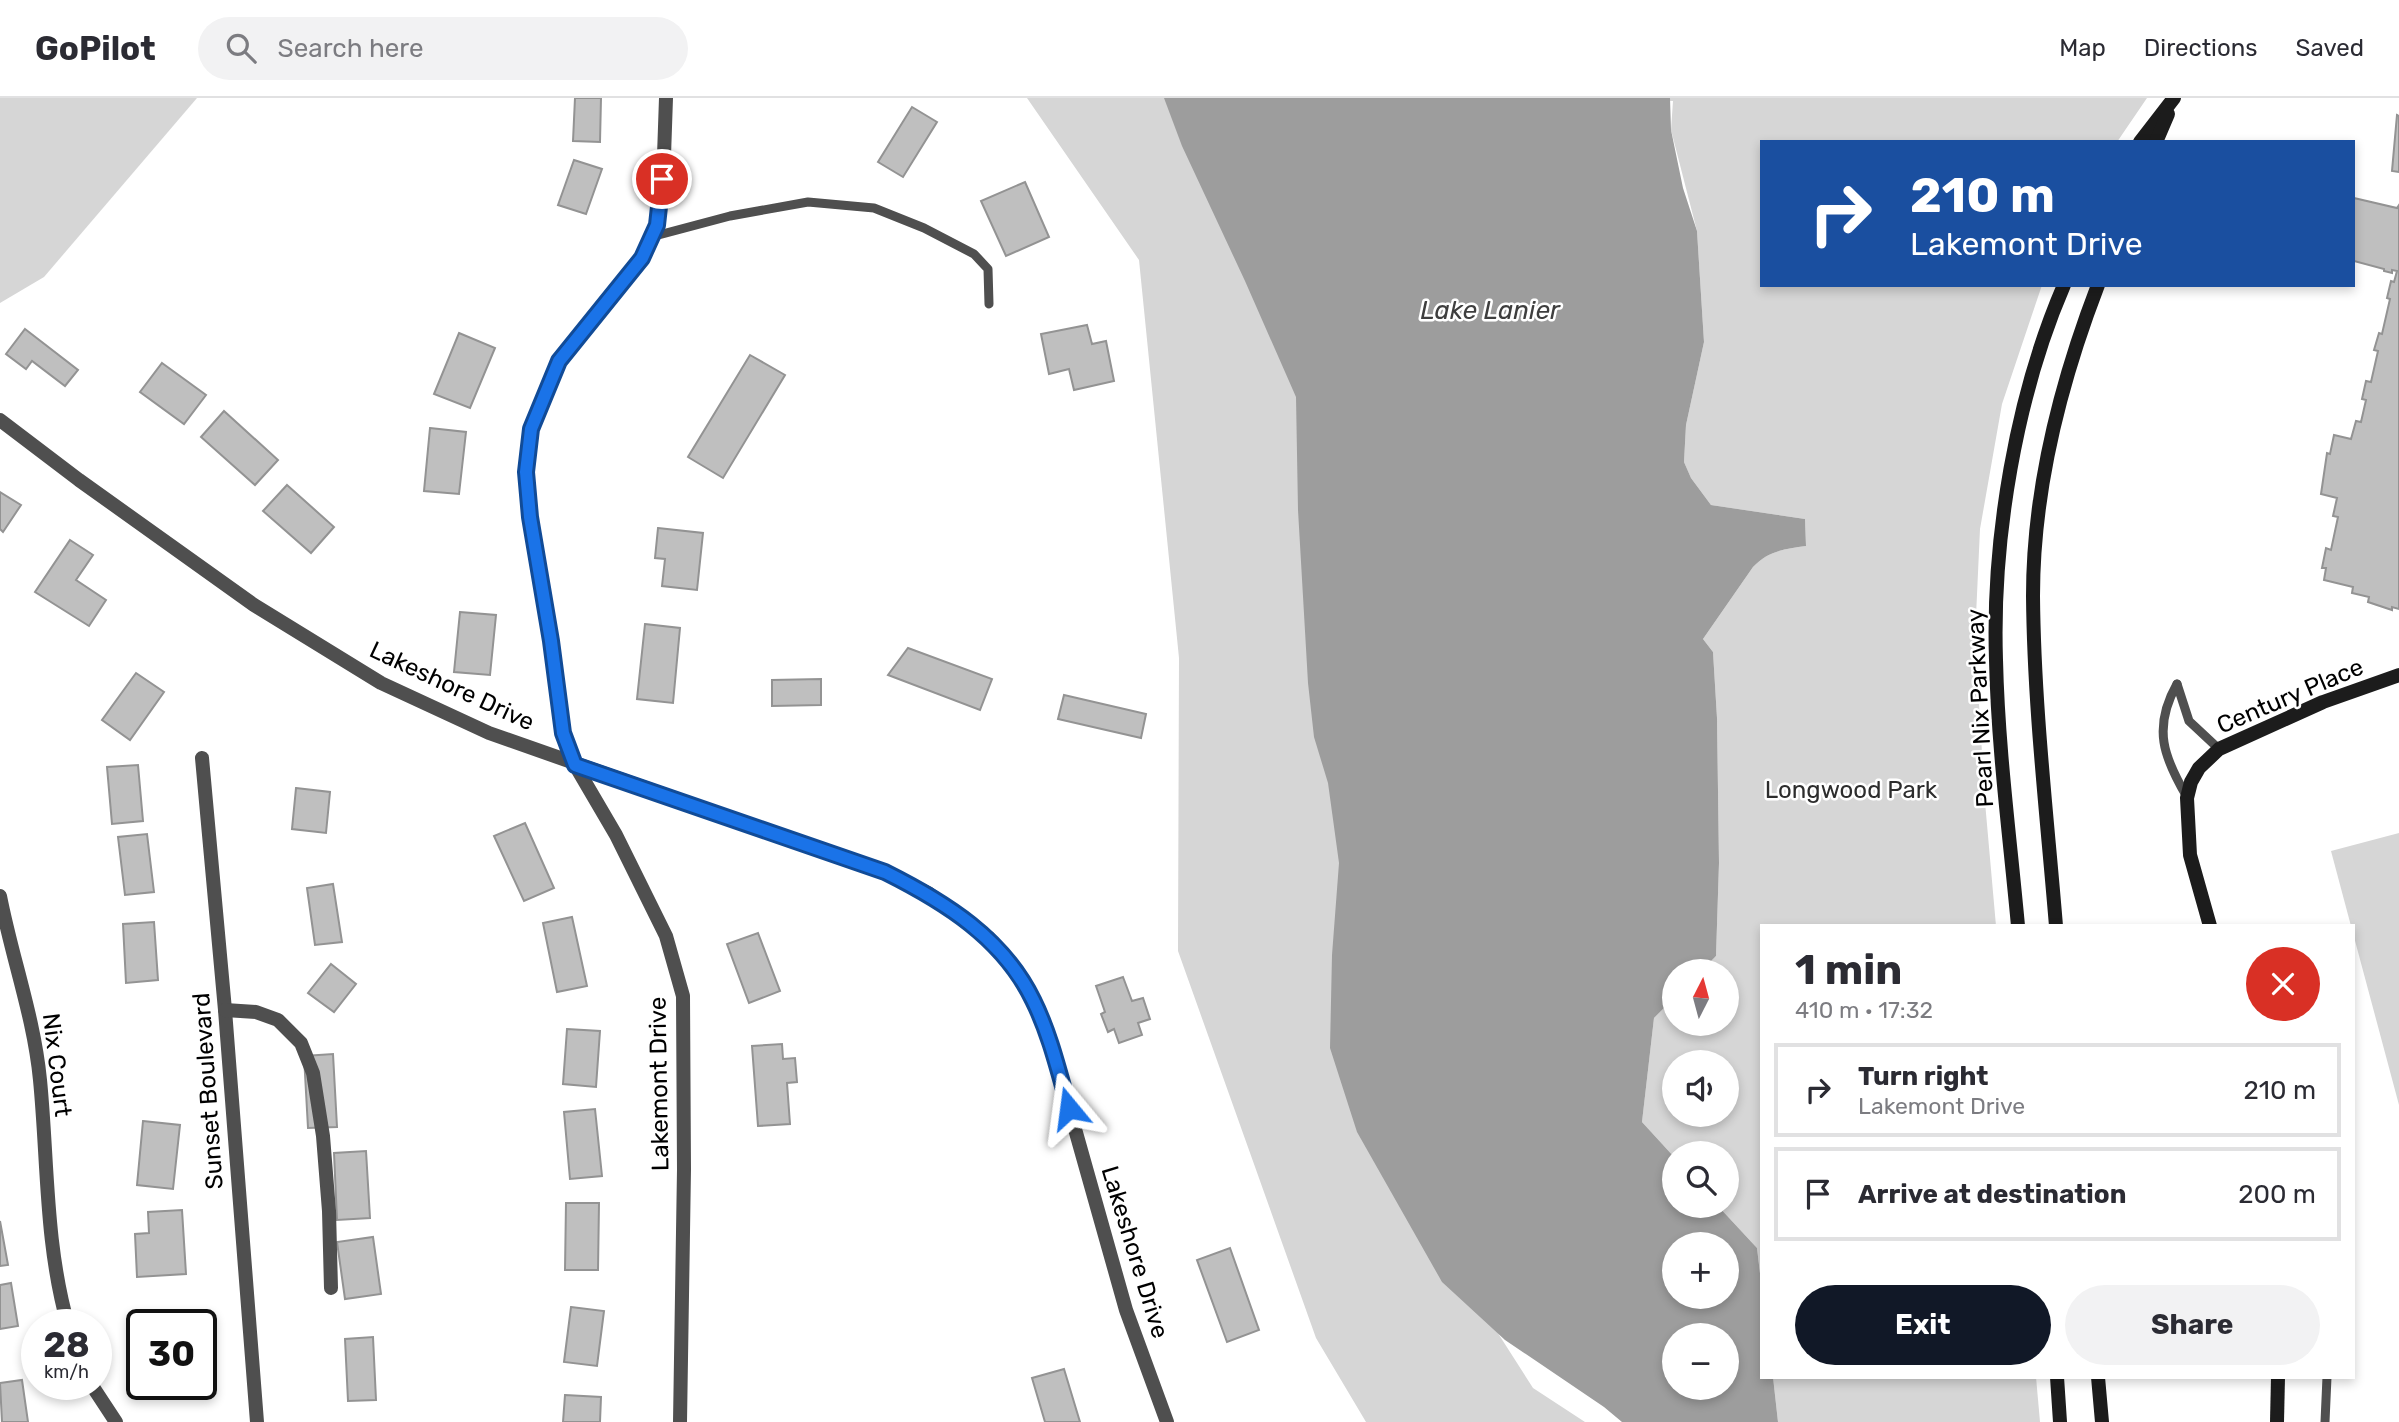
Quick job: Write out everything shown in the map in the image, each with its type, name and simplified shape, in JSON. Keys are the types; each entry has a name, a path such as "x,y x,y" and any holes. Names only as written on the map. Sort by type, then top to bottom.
{"street":[{"name":"Lakemont Drive","path":"667,98 657,225 642,258 559,361 531,429 526,472 530,517 563,733 575,765 616,835 666,936 682,996 684,1169 680,1422"},
{"path":"2142,140 2175,98"},
{"path":"2157,140 2175,98"},
{"name":"Pearl Nix Parkway","path":"2018,924 1996,660 1999,574 2011,464 2019,426 2039,355 2063,287"},
{"path":"2056,924 2038,714 2034,582 2044,480 2055,413 2097,287"},
{"name":"Lakeshore Drive","path":"0,420 254,605 381,682 489,733 885,872 928,893 989,938 1013,966 1034,1001 1055,1058 1126,1310 1167,1422"},
{"name":"Century Place","path":"2209,924 2190,855 2187,798 2191,782 2199,768 2219,749 2323,702 2399,675"},
{"name":"Sunset Boulevard","path":"202,758 225,1010 257,1422"},
{"name":"Nix Court","path":"0,897 29,1014 40,1079 47,1200 64,1309"},
{"path":"225,1010 256,1012 278,1020 302,1043 313,1073 323,1136 331,1288"},
{"path":"2057,1379 2060,1422"},
{"path":"2098,1379 2102,1422"},
{"path":"2277,1422 2278,1379"},
{"path":"101,1400 116,1422"}],"lane":[{"path":"651,237 730,216 808,202 874,208 924,228 974,254 988,269 989,304"},
{"path":"2187,798 2169,766 2164,745 2163,722 2168,702 2177,684 2189,721 2219,749"},
{"path":"2325,1422 2327,1379"}],"green space":[{"path":"0,98 197,98 44,277 0,303"},
{"path":"1027,98 1175,98 1270,246 1331,502 1407,1191 1533,1388 1585,1422 1366,1422 1316,1338 1178,951 1179,658 1139,260"},
{"name":"Longwood Park","path":"1591,98 2147,98 2118,140 1760,140 1760,287 2041,287 2002,404 1980,529 1975,638 1996,924 1760,924 1760,1273 1757,1248 1729,1218 1739,1218 1739,1141 1662,1141 1662,1144 1642,1122 1654,1018 1662,1010 1662,1036 1740,1036 1740,959 1713,959 1716,956 1719,863 1717,718 1713,652 1703,639 1753,567 1765,557 1777,552 1806,546 1805,519 1711,505 1691,478 1684,462 1686,425 1704,342 1697,231 1671,130 1673,101"},
{"path":"2399,833 2399,1105 2355,941 2355,924 2350,924 2331,851"},
{"path":"1773,1379 2036,1379 2040,1422 1778,1422"}],"water":[{"name":"Lake Lanier","path":"1164,98 1670,98 1671,130 1683,188 1697,231 1704,342 1686,425 1684,462 1691,478 1711,505 1805,519 1806,546 1777,552 1765,557 1753,567 1703,639 1713,652 1717,718 1719,863 1716,956 1713,959 1662,959 1662,1010 1654,1018 1642,1122 1662,1144 1662,1218 1729,1218 1757,1248 1760,1273 1760,1379 1773,1379 1778,1422 1622,1422 1505,1340 1442,1282 1357,1132 1330,1048 1332,955 1339,863 1328,783 1314,737 1308,683 1298,510 1296,397 1182,146"}],"building":[{"path":"575,98 601,98 600,142 573,141"},
{"path":"912,107 937,122 903,177 878,162"},
{"path":"2397,115 2399,116 2399,172 2392,171"},
{"path":"574,160 602,169 586,214 558,205"},
{"path":"1025,182 1049,237 1006,256 981,201"},
{"path":"2355,198 2397,208 2399,205 2399,609 2392,607 2392,610 2368,602 2369,597 2352,593 2353,587 2324,580 2326,568 2322,568 2326,548 2331,550 2338,517 2333,516 2337,498 2321,494 2327,453 2330,454 2334,435 2351,439 2356,421 2361,422 2366,400 2362,399 2366,381 2371,382 2378,351 2374,350 2379,333 2382,334 2391,281 2394,282 2397,271 2392,270 2392,273 2355,261"},
{"path":"1087,325 1092,344 1106,341 1114,381 1074,390 1069,369 1049,374 1041,334"},
{"path":"25,329 78,370 65,386 32,361 26,369 6,354"},
{"path":"459,333 495,348 470,408 434,394"},
{"path":"750,355 785,375 723,478 688,457"},
{"path":"162,363 206,395 184,424 140,392"},
{"path":"224,411 278,460 255,485 201,437"},
{"path":"430,428 466,432 459,494 424,491"},
{"path":"287,485 334,527 311,553 263,511"},
{"path":"0,492 21,505 3,532 0,529"},
{"path":"658,528 703,533 697,590 662,586 665,559 655,558"},
{"path":"70,540 93,555 76,580 106,600 89,626 35,592"},
{"path":"460,612 496,615 490,675 454,672"},
{"path":"645,624 680,628 673,703 637,699"},
{"path":"908,648 992,679 980,710 888,675"},
{"path":"136,673 164,692 130,740 102,720"},
{"path":"821,679 821,705 772,706 772,680"},
{"path":"1064,695 1146,714 1141,738 1058,719"},
{"path":"138,765 143,821 112,824 107,767"},
{"path":"296,788 330,792 326,833 292,829"},
{"path":"525,823 554,888 524,901 494,836"},
{"path":"147,834 154,892 125,895 118,837"},
{"path":"333,884 342,942 315,945 307,888"},
{"path":"572,917 587,986 557,992 543,923"},
{"path":"154,922 158,980 126,983 123,924"},
{"path":"758,933 780,991 749,1003 727,944"},
{"path":"331,964 356,984 334,1012 308,993"},
{"path":"1123,977 1132,1001 1143,998 1150,1019 1138,1023 1142,1035 1119,1043 1114,1029 1108,1032 1101,1014 1105,1012 1096,986"},
{"path":"567,1029 600,1031 596,1087 563,1084"},
{"path":"782,1044 783,1059 795,1058 797,1082 787,1083 790,1124 758,1126 752,1046"},
{"path":"333,1054 337,1127 308,1128 304,1056"},
{"path":"595,1109 602,1176 570,1179 564,1112"},
{"path":"143,1121 180,1125 173,1189 137,1185"},
{"path":"366,1151 370,1218 337,1220 334,1153"},
{"path":"566,1203 599,1203 598,1270 565,1270"},
{"path":"182,1210 186,1274 137,1277 135,1234 149,1233 148,1212"},
{"path":"0,1221 8,1265 0,1266"},
{"path":"373,1237 381,1294 345,1299 337,1242"},
{"path":"1230,1248 1259,1330 1227,1342 1197,1260"},
{"path":"11,1283 18,1326 0,1329 0,1285"},
{"path":"571,1307 604,1311 597,1366 564,1362"},
{"path":"373,1337 376,1400 348,1401 345,1339"},
{"path":"1064,1369 1080,1422 1045,1422 1032,1378"},
{"path":"21,1380 21,1400 25,1400 28,1422 2,1422 0,1383"},
{"path":"565,1395 601,1397 600,1422 563,1422"}],"route":[{"path":"662,179 657,225 642,258 559,361 531,429 526,472 530,517 563,733 575,765 885,872 928,893 960,915 989,938 1013,966 1034,1001 1055,1058 1069,1108"}]}
